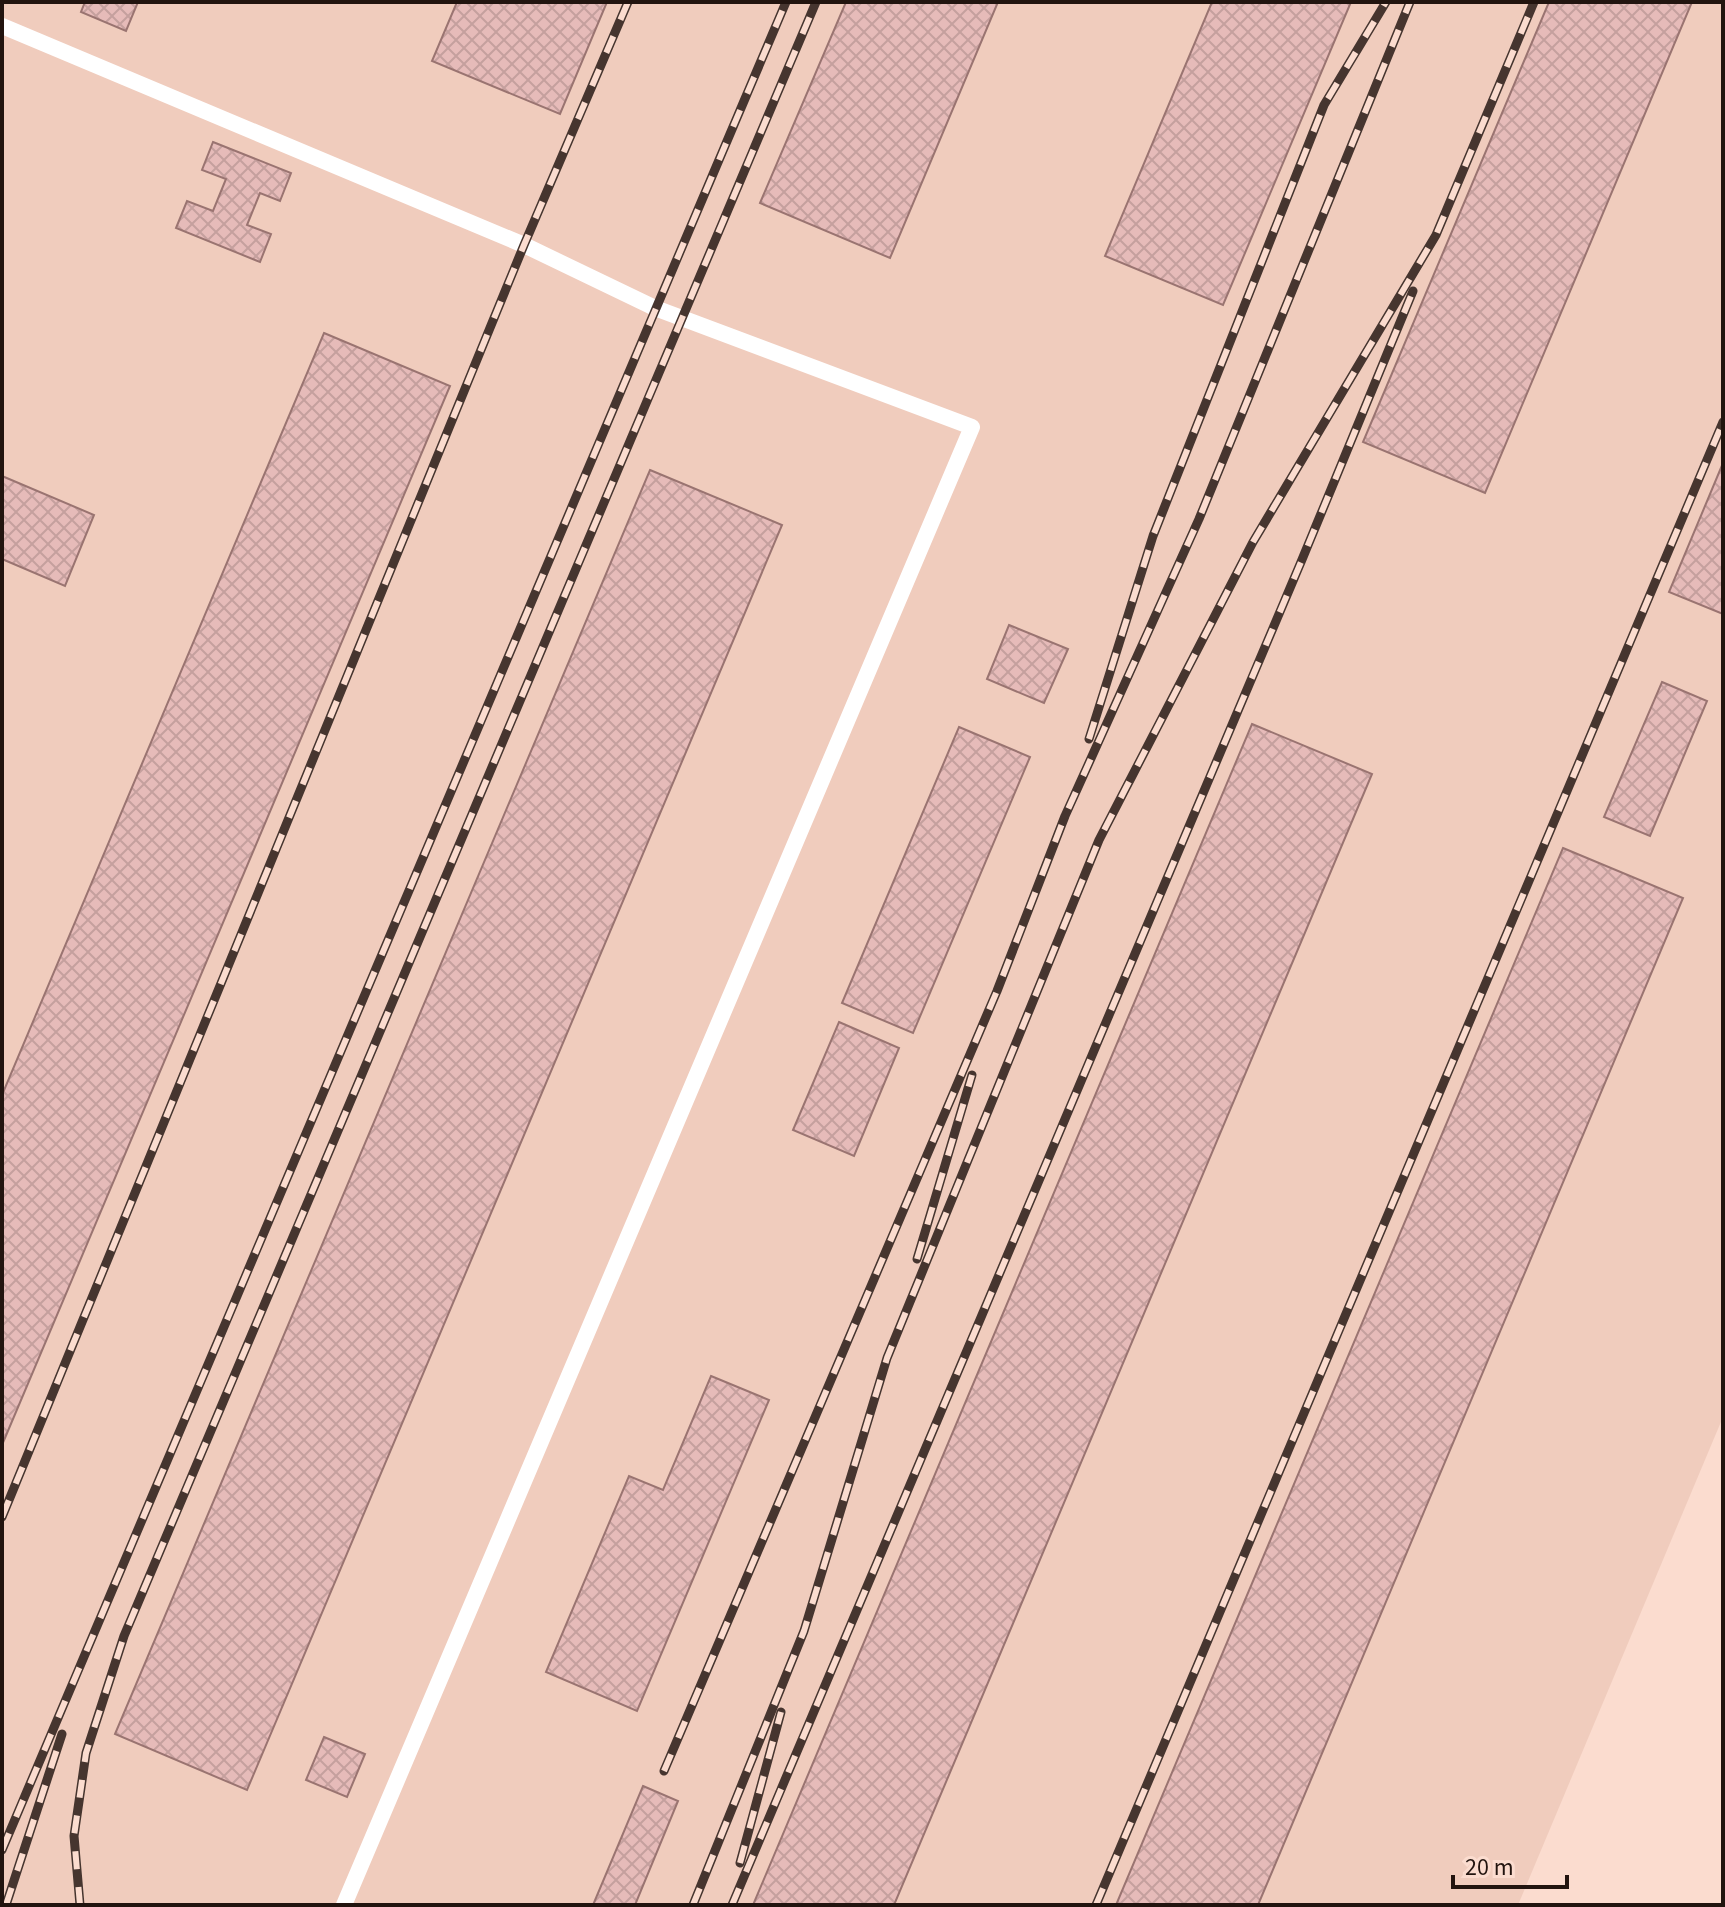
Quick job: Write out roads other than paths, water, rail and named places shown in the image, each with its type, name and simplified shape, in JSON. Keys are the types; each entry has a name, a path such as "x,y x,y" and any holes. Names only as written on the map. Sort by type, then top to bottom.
{"lane":[{"path":"2,26 524,245 655,308 972,427 344,1905"}],"railway":[{"path":"2,1517 524,245 628,2"},
{"path":"2,1850 786,2"},
{"path":"80,1905 74,1836 86,1753 124,1636 816,2"},
{"path":"1089,739 1153,536 1324,105 1386,2"},
{"path":"664,1771 997,991 1065,816 1199,519 1410,2"},
{"path":"693,1905 804,1631 887,1358 1099,840 1253,542 1436,235 1534,2"},
{"path":"732,1905 1413,291"},
{"path":"1096,1905 1723,422"},
{"path":"917,1259 972,1075"},
{"path":"740,1863 781,1712"},
{"path":"6,1905 62,1734"}]}
